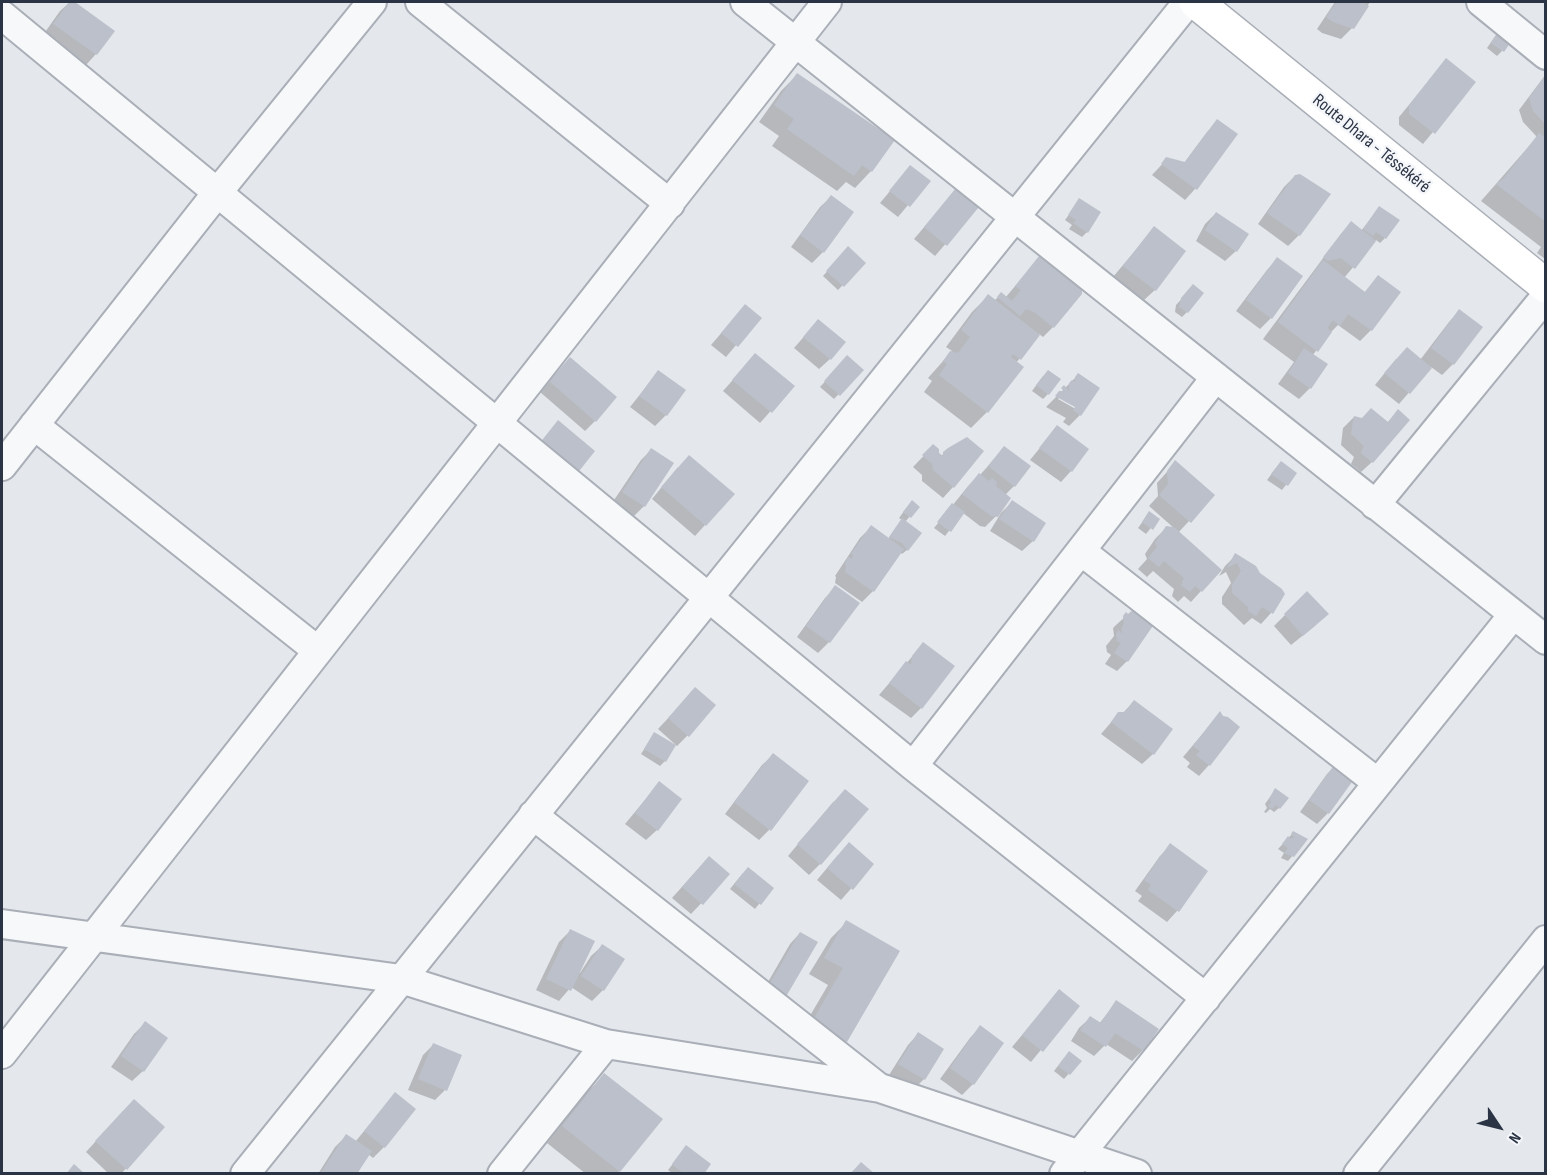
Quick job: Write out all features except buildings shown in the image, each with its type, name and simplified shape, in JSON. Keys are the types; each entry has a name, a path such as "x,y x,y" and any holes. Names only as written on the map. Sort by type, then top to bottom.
{"street":[{"path":"2,466 217,193 372,2"},
{"path":"420,2 670,204"},
{"path":"746,2 1545,640"},
{"path":"2,1054 827,2"},
{"path":"245,1173 1188,2"},
{"name":"Route Dhara - Téssékéré","path":"1196,2 1545,286"},
{"path":"1480,2 1545,54"},
{"path":"6,28 217,193 913,766 1206,998"},
{"path":"1376,505 1545,296"},
{"path":"913,766 1216,377"},
{"path":"34,425 318,651"},
{"path":"1081,551 1378,783"},
{"path":"1072,1164 1513,615"},
{"path":"533,815 880,1088"},
{"path":"2,924 401,979 606,1044 880,1088 1072,1164 1137,1173"},
{"path":"1358,1173 1545,940"},
{"path":"512,1170 606,1044"}]}
